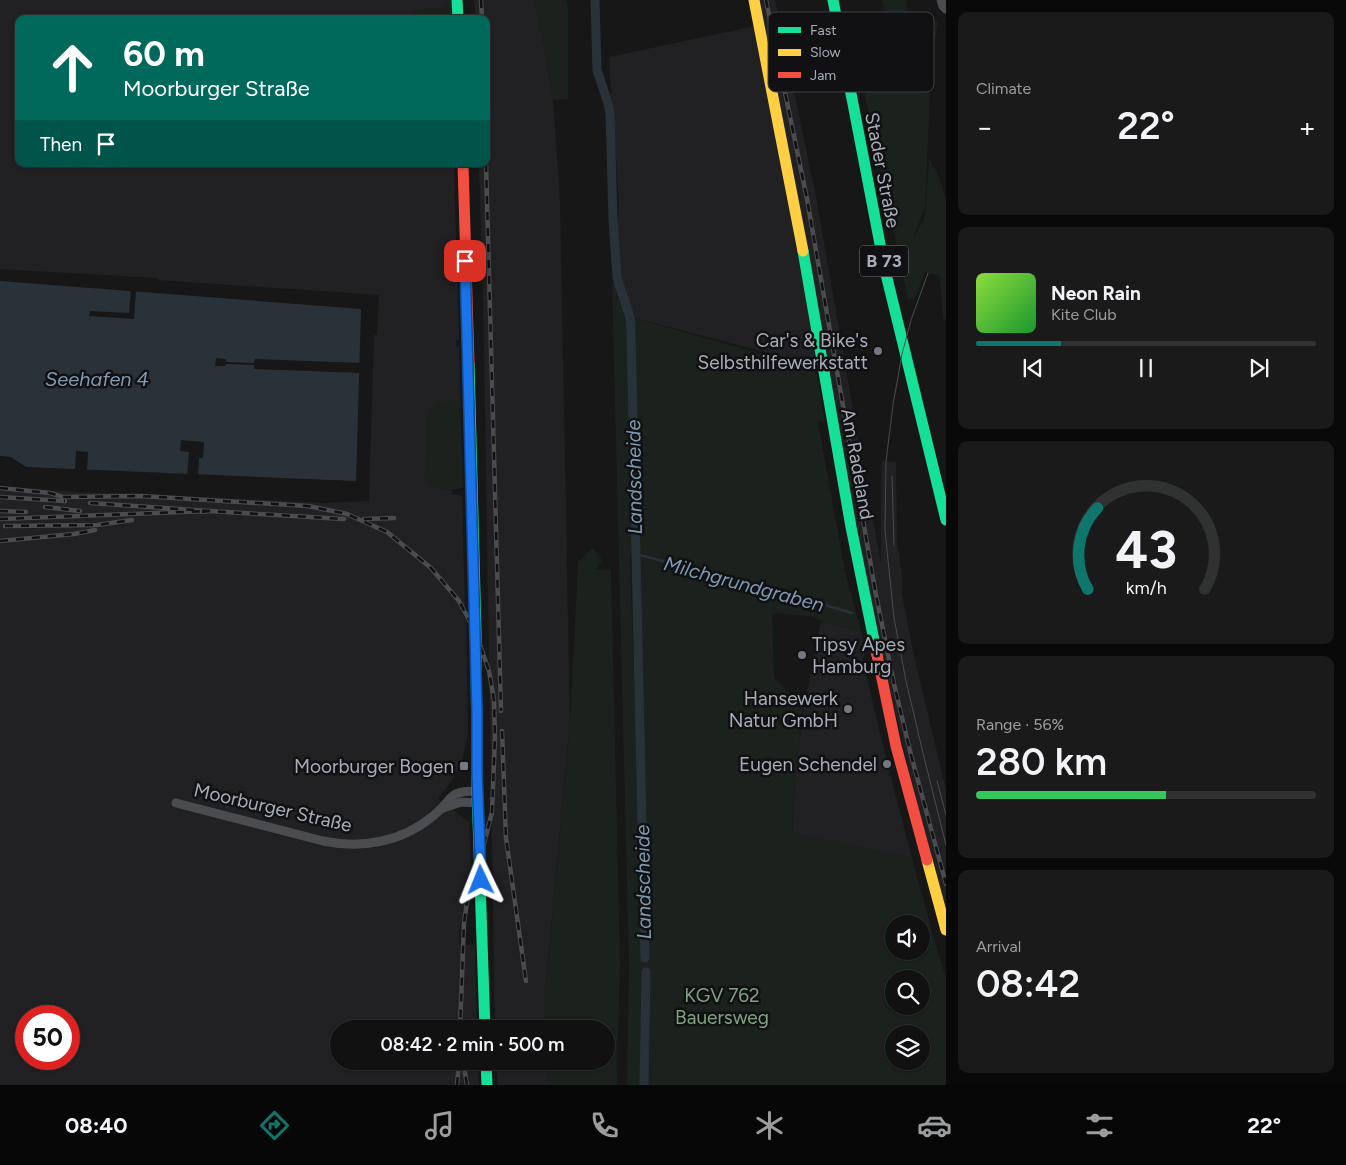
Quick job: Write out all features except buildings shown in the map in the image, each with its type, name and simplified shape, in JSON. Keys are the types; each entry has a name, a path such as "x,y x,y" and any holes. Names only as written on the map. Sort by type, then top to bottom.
{"main road":[{"path":"457,0 458,15"},
{"name":"Am Radeland","path":"754,0 768,71"},
{"name":"Am Radeland","path":"772,92 803,250 851,527 896,746 946,930"},
{"name":"Stader Straße","path":"851,92 885,270 946,520"},
{"path":"462,167 485,1020"},
{"path":"486,1070 487,1085"}],"street":[{"name":"Moorburger Straße","path":"176,803 323,841 351,844 380,842 410,831 442,808 449,798 456,793 464,791 478,797"}],"shaded area":[{"path":"0,0 451,0 451,15 15,15 15,167 454,167 459,340 456,340 456,346 459,347 462,476 452,483 452,494 462,497 465,606 461,611 466,620 468,732 463,758 454,778 438,799 469,822 471,873 459,932 459,944 475,944 477,1020 330,1020 330,1070 478,1070 479,1085 0,1085 0,486 76,492 324,503 369,501 374,335 377,335 379,295 157,280 157,278 0,269"},
{"path":"474,0 534,0 544,44 553,100 560,200 570,722 545,996 546,1020 495,1020 483,292 479,167 490,167 490,15 475,15"},
{"path":"757,0 775,0 777,12 768,12 768,59"},
{"path":"755,26 799,251 816,365 630,317 615,283 619,204 609,57"},
{"path":"774,92 794,92 816,197 881,563 882,461 896,462 897,540 902,577 902,594 913,651 946,790 946,910 924,835 871,608"},
{"path":"821,621 861,631 866,653 863,657 865,670 912,858 792,833 796,768 804,708"},
{"path":"497,1070 547,1070 547,1085 498,1085"}],"green space":[{"path":"448,0 450,15 417,15 411,9 436,8 445,4"},
{"path":"534,0 566,0 568,11 568,99 553,100 544,44"},
{"path":"882,0 906,0 908,12 884,12"},
{"path":"939,21 935,39 934,22"},
{"path":"864,92 930,92 925,207 913,238 925,218 929,159 937,172 946,200 946,319 943,319 940,276 925,272 915,298 908,300"},
{"name":"KGV 762 Bauersweg","path":"612,283 615,283 630,317 816,369 825,421 818,422 845,571 861,631 821,621 810,616 772,613 774,678 804,708 796,768 792,832 912,858 928,915 885,915 885,960 930,960 930,924 946,978 946,1085 641,1085 641,997 640,1085 627,1085 629,963","holes":["637,522 647,909 642,908 630,558"]},
{"path":"460,401 463,488 441,490 431,486 425,479 427,410 437,402"},
{"path":"593,548 602,560 595,570 611,570 620,962 617,1085 547,1085 547,1070 615,1070 615,1020 546,1020 545,996 570,723 578,562"}],"water":[{"name":"Seehafen 4","path":"0,281 361,309 356,481 26,467 11,457 0,456"}],"pier":[{"path":"131,288 136,289 134,319 89,316 90,311 129,313"},
{"path":"216,358 226,359 226,362 254,363 255,359 362,363 362,373 254,369 254,365 226,364 225,366 215,366"},
{"path":"181,440 204,442 203,458 199,458 198,477 187,476 189,452 180,451"},
{"path":"76,451 88,452 87,472 75,472"}],"waterway":[{"name":"Landscheide","path":"595,0 597,70 610,114 617,278 630,317 631,332 645,958"},
{"name":"Milchgrundgraben","path":"636,554 852,613"},
{"name":"Landscheide","path":"644,1085 646,972"}],"tram line":[{"path":"928,273 911,320 902,354 893,405 886,461 885,531 894,618 906,681 946,845"},
{"path":"892,476 894,546"},
{"path":"937,781 946,815"}],"railway":[{"path":"481,0 482,15"},
{"path":"766,0 768,12"},
{"path":"785,92 807,199 876,595 894,684 946,884"},
{"path":"486,167 501,711"},
{"path":"0,488 50,493 63,497 141,496 308,506 347,514 387,532 431,568 459,601 476,633 489,671 494,700 495,737 492,812 467,902 464,923 460,1020"},
{"path":"0,497 65,501"},
{"path":"0,519 209,511 90,503"},
{"path":"45,507 80,511"},
{"path":"0,511 26,512"},
{"path":"202,512 344,519"},
{"path":"364,519 394,518"},
{"path":"5,526 97,525 132,520"},
{"path":"0,541 74,534 95,530"},
{"path":"502,731 506,838 526,981"},
{"path":"457,1085 458,1070"},
{"path":"464,1070 467,1085"}],"traffic: fast":[{"path":"457,0 458,15"},
{"path":"833,0 835,12"},
{"path":"851,92 885,270 946,520"},
{"path":"803,251 851,527 877,655"},
{"path":"469,364 476,633 477,791 485,1020"},
{"path":"486,1070 487,1085"}],"traffic: slow":[{"path":"754,0 768,72"},
{"path":"772,92 803,251"},
{"path":"927,860 946,930"}],"traffic: jam":[{"path":"463,167 469,364"},
{"path":"877,655 896,746 927,860"}],"place":[{"name":"Car's & Bike's Selbsthilfewerkstatt","path":"878,351"},
{"name":"Tipsy Apes Hamburg","path":"802,655"},
{"name":"Hansewerk Natur GmbH","path":"848,709"},
{"name":"Eugen Schendel","path":"887,764"},
{"name":"Moorburger Bogen","path":"464,766"}],"route":[{"path":"465,261 481,880"}]}
